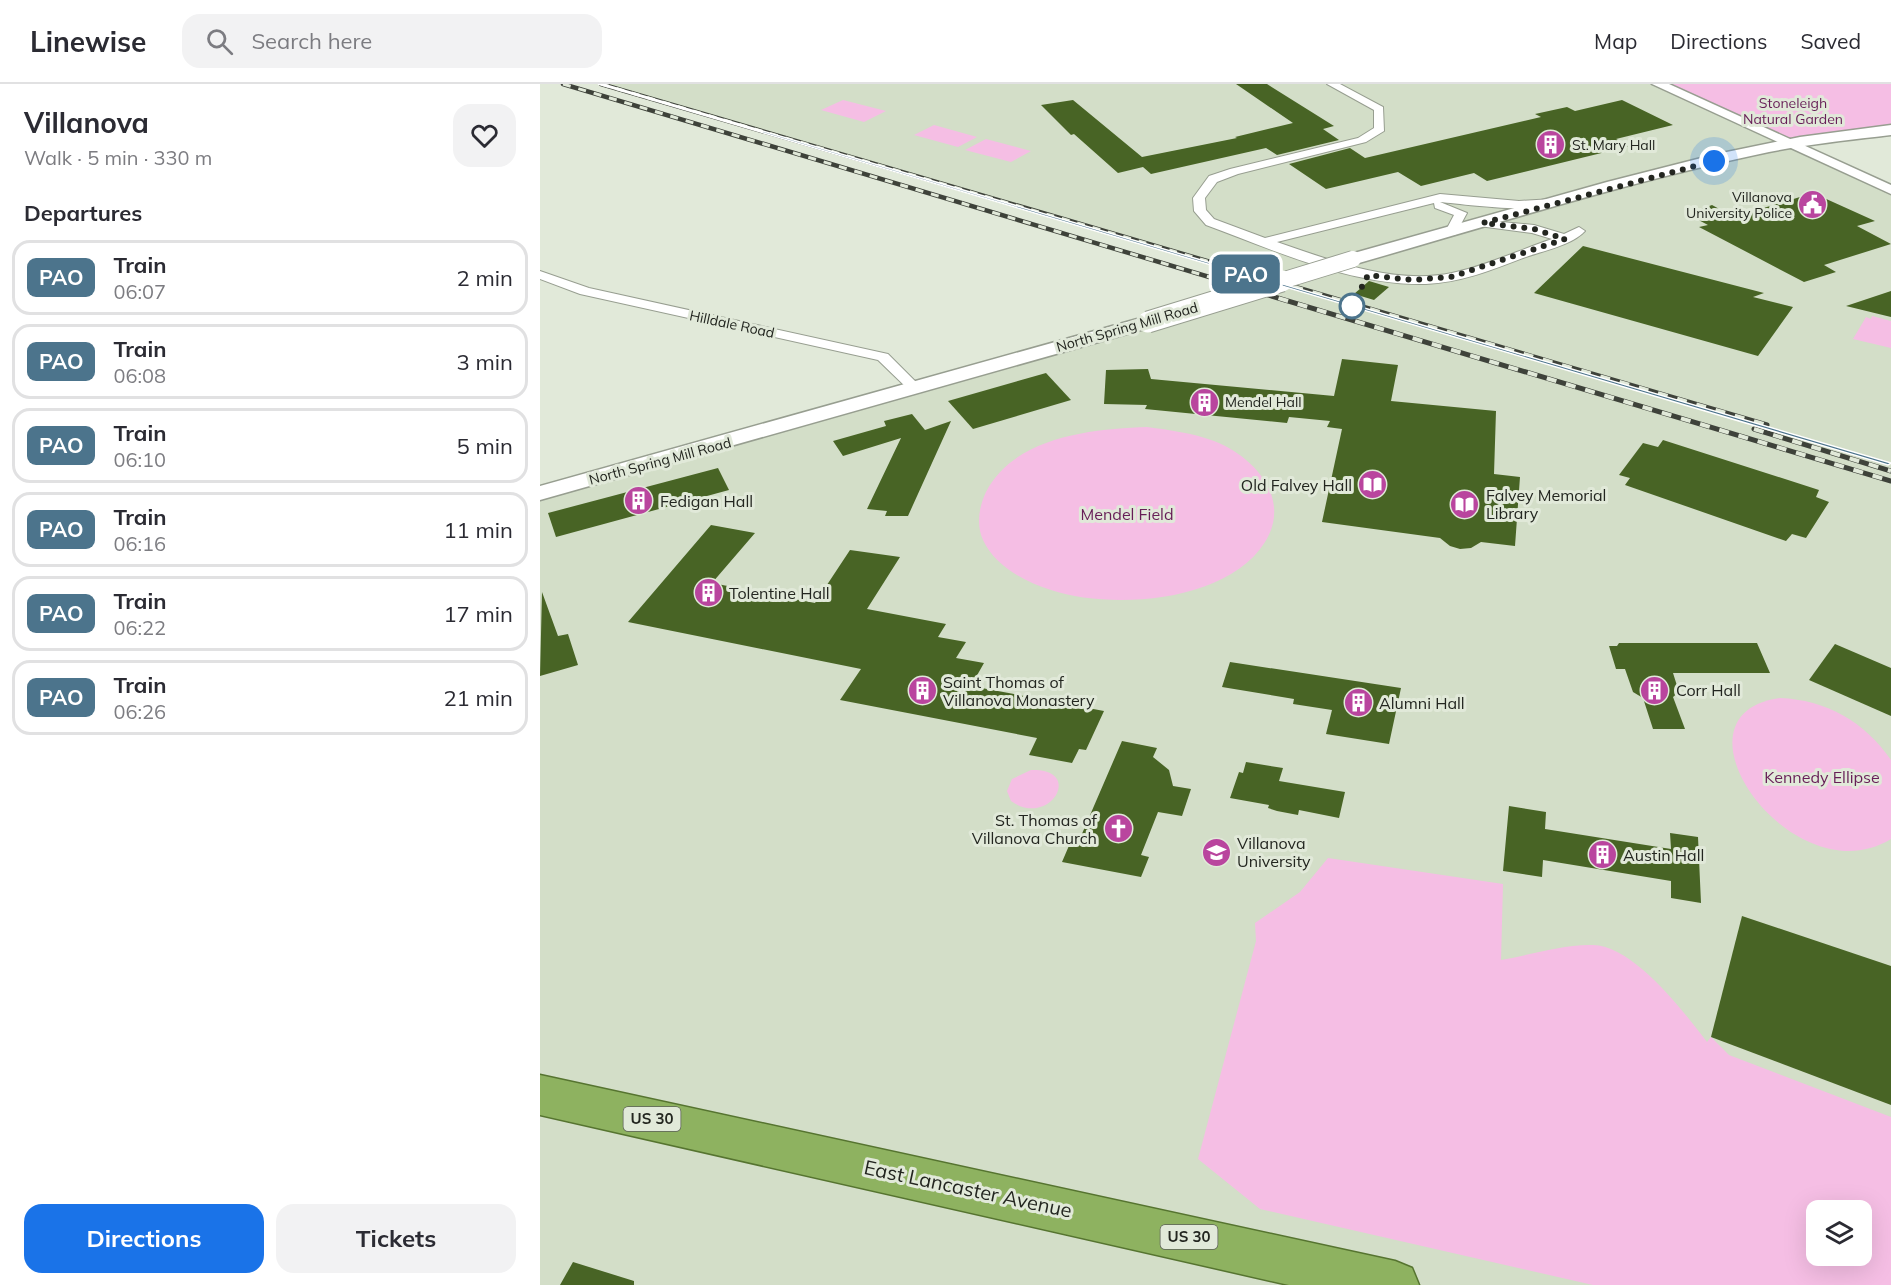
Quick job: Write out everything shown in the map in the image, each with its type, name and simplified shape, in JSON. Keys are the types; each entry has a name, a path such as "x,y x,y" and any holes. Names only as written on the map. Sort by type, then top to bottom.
{"highway":[{"name":"East Lancaster Avenue","path":"540,1095 1395,1285"}],"main road":[{"name":"North Spring Mill Road","path":"540,493 764,433 914,387 1148,322 1353,260 1558,202 1789,144 1891,130"}],"street":[{"path":"1332,84 1379,110 1380,129 1362,140 1234,171 1212,179 1199,198 1200,211 1210,222 1368,275 1412,280 1451,277 1565,239 1580,231"},
{"path":"1658,84 1891,190"},
{"path":"1265,242 1440,198 1519,204 1558,202"},
{"path":"1418,203 1447,206 1461,213 1451,232"},
{"path":"1483,223 1534,229 1565,239"},
{"name":"Hilldale Road","path":"540,275 585,291 883,357 914,387"}],"shaded area":[{"name":"Villanova University","path":"602,84 1658,84 1891,189 1891,1285 540,1285 540,493 1073,340 1261,279"}],"green space":[{"name":"Stoneleigh Natural Garden","path":"1661,84 1891,84 1891,126 1792,139"},
{"path":"843,100 886,111 864,122 821,110"},
{"path":"934,125 977,137 958,147 914,135"},
{"path":"986,139 1031,151 1011,162 965,150"},
{"path":"1872,316 1891,321 1891,348 1853,339 1866,317 1871,319"},
{"name":"Mendel Field","path":"1147,427 1214,441 1243,457 1265,481 1272,495 1274,510 1272,526 1265,542 1247,562 1224,578 1196,589 1135,600 1104,600 1041,587 1021,578 995,558 981,534 980,510 986,492 999,473 1016,458 1035,447 1057,439 1103,430"},
{"name":"Kennedy Ellipse","path":"1780,698 1813,703 1843,715 1869,734 1880,746 1891,760 1891,839 1853,851 1815,845 1781,825 1754,797 1737,765 1733,735 1746,711"},
{"path":"1031,770 1047,772 1056,778 1059,786 1056,795 1049,803 1038,808 1025,808 1011,801 1007,791 1012,779"},
{"path":"1328,858 1503,884 1501,960 1570,946 1593,945 1609,948 1625,956 1657,983 1707,1042 1711,1037 1729,1055 1891,1117 1891,1285 1593,1285 1260,1209 1198,1159 1256,941 1255,923 1300,892"}],"building":[{"path":"1236,84 1267,84 1334,126 1323,129 1339,140 1277,155 1266,148 1151,174 1143,167 1118,173 1074,134 1071,135 1041,105 1073,100 1142,157 1237,138 1235,137 1293,123"},
{"name":"St. Mary Hall","path":"1622,100 1673,125 1616,139 1630,146 1487,181 1474,173 1421,186 1398,172 1326,189 1289,164 1350,148 1365,158 1541,117 1535,114 1567,107 1575,111"},
{"path":"1813,193 1875,221 1857,226 1891,244 1824,265 1836,272 1804,282 1699,227 1708,225 1687,214 1712,205 1734,217"},
{"path":"1583,246 1764,293 1753,297 1793,307 1758,356 1534,293"},
{"path":"1369,281 1389,287 1374,300 1354,294"},
{"path":"1891,291 1891,317 1846,306"},
{"path":"1342,359 1398,365 1391,401 1496,411 1494,474 1520,477 1515,546 1481,542 1471,548 1460,549 1450,546 1440,538 1322,522 1342,429 1327,427 1330,421 1289,417 1287,423 1145,409 1147,405 1104,404 1106,370 1148,369 1151,379 1334,396"},
{"path":"1046,373 1071,400 973,429 948,401"},
{"path":"912,414 925,430 951,421 908,516 885,516 887,511 867,509 901,438 843,456 833,441 886,426 884,421"},
{"path":"1663,440 1819,490 1816,497 1829,502 1806,538 1792,534 1786,541 1625,485 1630,478 1619,475 1643,443 1658,447"},
{"name":"Fedigan Hall","path":"718,468 729,490 556,537 548,513"},
{"path":"711,525 755,533 712,583 815,603 850,550 900,557 867,609 946,624 938,637 966,642 956,658 984,663 971,686 1104,711 1086,750 1079,749 1072,763 1029,755 1037,738 840,700 861,669 628,622"},
{"path":"542,592 558,636 568,634 578,665 540,676"},
{"name":"Corr Hall","path":"1619,643 1757,643 1770,673 1673,673 1679,692 1673,697 1685,729 1653,729 1643,698 1633,692 1625,669 1616,669 1609,646 1617,646"},
{"path":"1835,644 1891,668 1891,716 1809,680"},
{"name":"Alumni Hall","path":"1230,662 1401,688 1389,744 1326,734 1332,710 1293,704 1294,699 1222,687"},
{"name":"St. Thomas of Villanova Church","path":"1122,741 1157,748 1153,757 1169,770 1173,786 1191,789 1182,816 1158,812 1141,855 1149,857 1141,877 1062,862 1071,841 1078,843"},
{"path":"1246,762 1283,768 1279,781 1345,792 1339,818 1299,810 1298,815 1268,808 1269,805 1230,798 1239,772 1243,773"},
{"name":"Austin Hall","path":"1509,806 1546,812 1545,829 1671,849 1670,833 1698,837 1701,903 1671,898 1671,881 1543,860 1542,877 1503,871"},
{"path":"1742,916 1891,966 1891,1105 1711,1037"},
{"path":"573,1262 634,1281 634,1285 560,1285"}],"railway":[{"path":"563,84 1226,282"},
{"path":"601,84 1279,282"},
{"path":"1221,281 1891,481"},
{"path":"1274,281 1767,425"},
{"path":"1754,429 1891,471"}],"train":[{"name":"PAO","path":"601,84 1891,463"}],"place":[{"name":"St. Mary Hall","path":"1551,145"},
{"name":"Villanova University Police","path":"1813,205"},
{"name":"Mendel Hall","path":"1204,402"},
{"name":"Old Falvey Hall","path":"1373,485"},
{"name":"Fedigan Hall","path":"639,501"},
{"name":"Falvey Memorial Library","path":"1465,504"},
{"name":"Tolentine Hall","path":"708,593"},
{"name":"Corr Hall","path":"1655,690"},
{"name":"Saint Thomas of Villanova Monastery","path":"922,691"},
{"name":"Alumni Hall","path":"1358,703"},
{"name":"St. Thomas of Villanova Church","path":"1118,829"},
{"name":"Villanova University","path":"1216,852"},
{"name":"Austin Hall","path":"1602,855"}],"route":[{"path":"1352,306 1368,275 1412,280 1451,277 1565,239 1534,229 1483,223 1714,161"}]}
